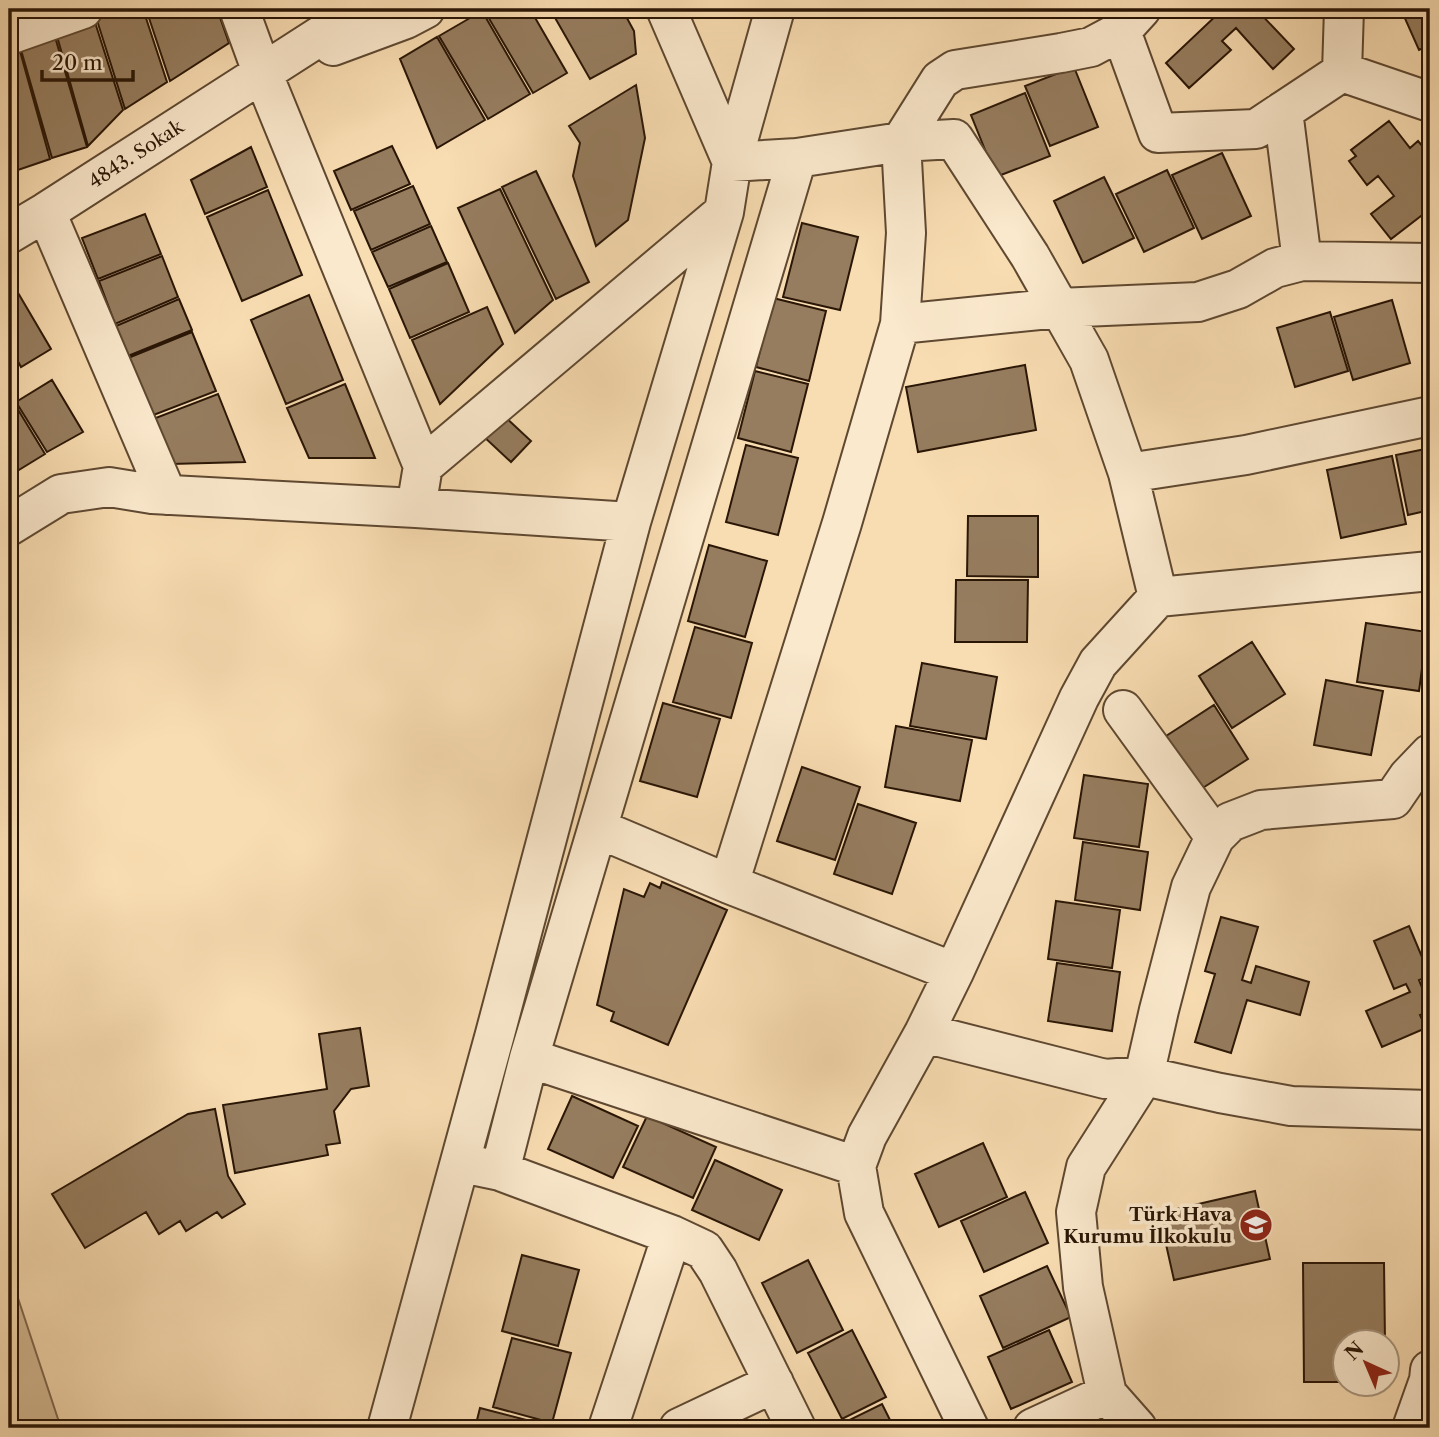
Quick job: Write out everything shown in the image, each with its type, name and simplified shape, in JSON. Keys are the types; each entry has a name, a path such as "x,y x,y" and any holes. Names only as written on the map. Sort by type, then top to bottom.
{"street":[{"path":"9,35 83,9"},
{"path":"239,9 262,72 423,466 416,508"},
{"path":"262,72 362,9"},
{"path":"262,72 406,19 425,9"},
{"path":"666,9 732,162"},
{"path":"387,1428 631,522 724,212 732,162 775,9"},
{"path":"1342,72 1344,9"},
{"path":"729,884 842,523 900,324 906,233 901,142 940,80 955,70 1091,47 1131,20 1158,133 1256,129 1342,72"},
{"name":"4843. Sokak","path":"9,234 262,72"},
{"path":"1342,72 1430,102"},
{"path":"1283,111 1302,261"},
{"path":"732,162 797,158 901,142 954,139 1030,256 1089,360 1128,473 1157,597"},
{"path":"500,1171 529,1058 797,158"},
{"path":"46,212 167,495"},
{"path":"423,466 724,212"},
{"path":"900,324 1059,308 1198,302 1238,289 1275,268 1302,261 1430,263"},
{"path":"1128,473 1246,456 1430,416"},
{"path":"9,526 61,494 109,487 152,494 631,522"},
{"path":"969,1428 864,1213 856,1166 867,1136 954,972 1079,698 1098,663 1157,597 1430,572"},
{"path":"1123,710 1215,837"},
{"path":"1137,1428 1107,1394 1083,1287 1076,1212 1086,1167 1144,1076 1191,887 1215,837 1230,822 1261,810 1393,799 1408,777 1430,754"},
{"path":"599,829 729,884 954,972"},
{"path":"924,1033 1105,1079 1144,1076 1291,1106 1430,1110"},
{"path":"529,1058 856,1166"},
{"path":"460,1162 500,1171 672,1235 704,1250 718,1271 796,1428"},
{"path":"608,1428 672,1235"},
{"path":"1412,1428 1430,1370"},
{"path":"679,1428 774,1383"},
{"path":"1033,1428 1107,1394"}],"shaded area":[{"path":"9,1271 61,1428 9,1428"}],"building":[{"path":"110,9 143,9 167,82 125,109 95,14"},
{"path":"146,9 217,9 229,43 170,81"},
{"path":"530,9 567,73 533,93 484,10"},
{"path":"550,9 622,9 634,31 636,54 590,79"},
{"path":"1219,9 1256,9 1294,49 1273,69 1236,28 1222,41 1231,50 1189,88 1166,63 1221,11"},
{"path":"1407,9 1430,9 1430,45 1419,50 1403,14"},
{"path":"482,11 530,94 488,119 439,36"},
{"path":"93,16 123,110 88,146 55,29"},
{"path":"53,30 87,147 52,158 19,43"},
{"path":"437,37 485,120 437,148 400,59"},
{"path":"18,44 50,159 15,171 9,152 9,47"},
{"path":"1074,67 1098,127 1050,146 1025,86"},
{"path":"636,85 645,138 628,220 596,246 573,176 580,143 569,126"},
{"path":"1025,93 1050,156 996,177 971,115"},
{"path":"1389,121 1410,148 1418,141 1424,148 1430,143 1430,209 1391,239 1371,214 1394,196 1378,176 1367,185 1349,161 1356,156 1351,150"},
{"path":"392,146 410,184 351,210 334,171"},
{"path":"251,147 267,187 205,214 191,180"},
{"path":"1222,153 1251,216 1202,239 1172,175"},
{"path":"1167,170 1194,228 1144,252 1116,194"},
{"path":"536,171 589,282 556,299 502,187"},
{"path":"1104,177 1134,238 1083,263 1054,201"},
{"path":"413,186 430,224 371,250 354,211"},
{"path":"500,189 553,300 515,333 458,208"},
{"path":"268,190 302,275 242,301 207,217"},
{"path":"145,214 161,254 98,279 82,238"},
{"path":"802,223 858,237 840,310 783,297"},
{"path":"431,226 447,262 388,287 372,252"},
{"path":"162,256 178,297 115,324 99,281"},
{"path":"448,263 469,312 410,338 389,289"},
{"path":"14,286 51,349 21,367 9,345 9,289"},
{"path":"309,295 343,380 286,404 251,320"},
{"path":"773,298 826,311 809,381 756,367"},
{"path":"179,299 192,330 128,356 116,326"},
{"path":"1392,300 1410,363 1353,380 1334,317"},
{"path":"487,307 503,344 440,404 412,340"},
{"path":"1330,312 1348,371 1295,387 1277,328"},
{"path":"192,332 216,391 151,416 128,358"},
{"path":"1025,365 1036,430 918,452 906,387"},
{"path":"755,371 808,384 791,452 738,438"},
{"path":"52,380 83,432 47,452 16,402"},
{"path":"345,384 375,458 309,458 287,408"},
{"path":"218,394 245,462 171,464 153,419"},
{"path":"14,403 45,454 9,476 9,406"},
{"path":"502,414 531,441 511,462 482,435"},
{"path":"746,445 798,458 778,535 726,522"},
{"path":"1430,448 1430,510 1408,515 1396,455"},
{"path":"1392,456 1406,524 1341,538 1327,470"},
{"path":"968,516 1038,516 1038,577 967,576"},
{"path":"709,545 767,561 745,637 688,621"},
{"path":"956,580 1028,580 1027,642 955,642"},
{"path":"1366,623 1427,632 1419,691 1357,682"},
{"path":"695,627 752,643 731,718 673,702"},
{"path":"1252,642 1285,694 1232,728 1199,676"},
{"path":"922,663 997,677 986,739 910,726"},
{"path":"1326,680 1383,691 1371,755 1314,745"},
{"path":"663,703 720,719 697,797 640,781"},
{"path":"1214,705 1248,759 1198,791 1163,738"},
{"path":"896,726 972,740 960,801 885,787"},
{"path":"802,767 860,787 835,860 777,841"},
{"path":"1084,775 1148,784 1139,847 1074,838"},
{"path":"858,804 916,823 892,894 834,874"},
{"path":"1083,842 1148,852 1140,910 1075,900"},
{"path":"662,882 727,910 668,1045 611,1021 614,1012 597,1005 624,889 644,897 650,883 660,888"},
{"path":"1056,901 1120,910 1112,968 1048,959"},
{"path":"1221,917 1258,927 1242,980 1251,983 1256,966 1309,982 1300,1015 1247,1000 1231,1053 1195,1042 1215,974 1205,971"},
{"path":"1409,926 1430,976 1419,980 1423,990 1430,987 1430,1011 1420,1015 1426,1028 1382,1047 1366,1011 1410,992 1406,984 1394,989 1374,941"},
{"path":"1057,963 1120,972 1112,1031 1048,1021"},
{"path":"360,1028 369,1086 351,1089 334,1111 340,1143 326,1145 328,1155 235,1173 223,1105 327,1089 319,1034"},
{"path":"572,1096 638,1126 613,1178 548,1149"},
{"path":"215,1109 228,1176 245,1204 222,1218 217,1212 186,1231 180,1221 159,1234 146,1212 85,1248 52,1194 188,1114"},
{"path":"647,1116 716,1147 693,1198 623,1167"},
{"path":"983,1143 1007,1197 939,1227 915,1174"},
{"path":"715,1160 782,1190 759,1240 692,1210"},
{"path":"1255,1191 1270,1259 1174,1280 1159,1213"},
{"path":"1025,1192 1048,1243 984,1272 961,1221"},
{"path":"522,1255 579,1270 558,1346 502,1331"},
{"path":"808,1260 843,1330 797,1353 762,1283"},
{"path":"1303,1263 1384,1263 1385,1328 1330,1328 1330,1382 1304,1382"},
{"path":"1047,1266 1071,1317 1003,1348 980,1296"},
{"path":"852,1330 886,1397 842,1419 808,1353"},
{"path":"1049,1330 1072,1382 1011,1409 988,1357"},
{"path":"512,1338 571,1353 552,1423 493,1407"},
{"path":"882,1404 894,1428 835,1428 835,1427"},
{"path":"480,1408 542,1424 541,1428 475,1428"}],"place":[{"name":"Türk Hava Kurumu İlkokulu","path":"1256,1225"}]}
